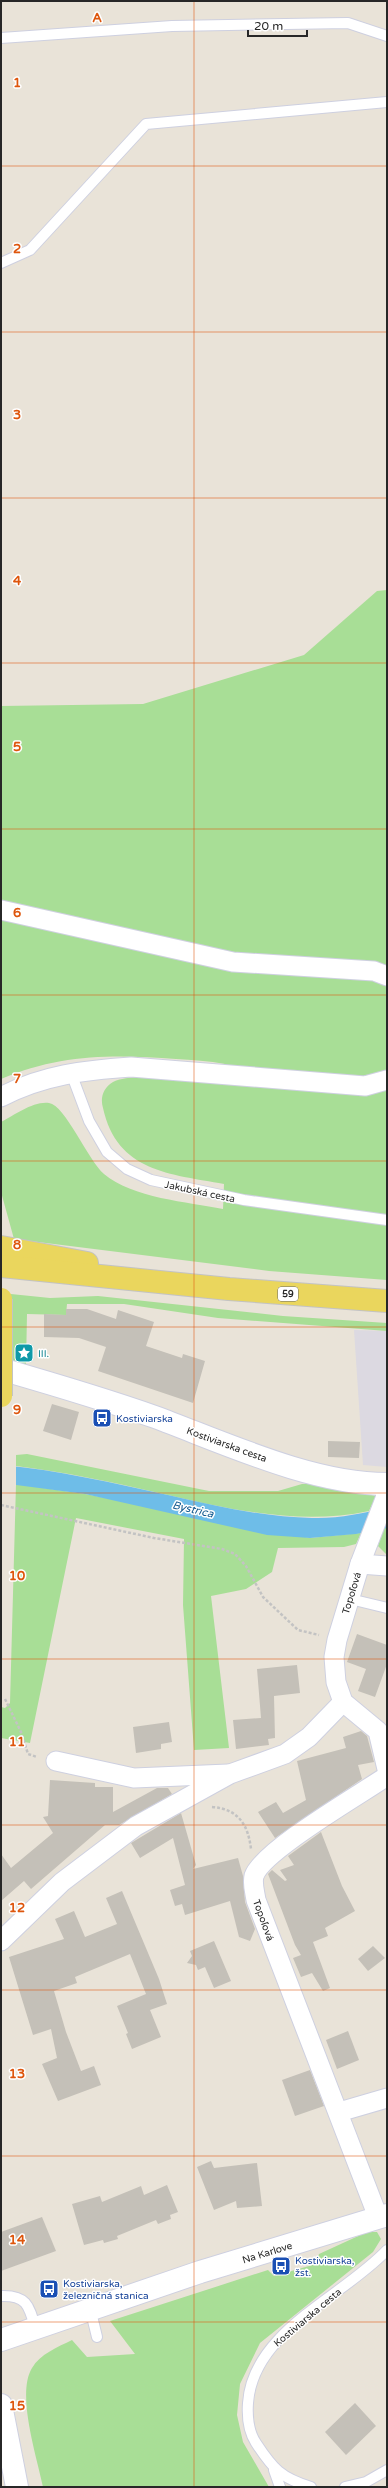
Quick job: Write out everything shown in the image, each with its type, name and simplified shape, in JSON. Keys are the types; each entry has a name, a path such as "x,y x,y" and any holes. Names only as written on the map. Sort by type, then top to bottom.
{"main road":[{"name":"59","path":"1,1247 188,1284"},
{"name":"59","path":"1,1266 387,1301"},
{"path":"1,1299 1,1396"}],"street":[{"path":"1,910 233,962 374,971 387,976"},
{"path":"1,1096 37,1081 70,1073 132,1067 365,1086 387,1080"},
{"name":"Kostiviarska cesta","path":"1,1369 154,1417 291,1468 369,1484 386,1490"},
{"name":"Topoľová","path":"386,1490 360,1564 337,1640 334,1657 336,1682 344,1702 382,1732 387,1769"},
{"path":"360,1564 387,1566"},
{"path":"1,1941 62,1882 136,1826 230,1774 285,1754 309,1737 344,1702"},
{"path":"56,1761 134,1778 230,1774"},
{"path":"257,1869 311,1825 387,1776"},
{"name":"Topoľová","path":"257,1869 254,1877 256,1900 336,2104"},
{"path":"336,2104 387,2098"},
{"name":"Na Karlove","path":"1,2340 90,2308 382,2216 336,2104"},
{"path":"1,2405 17,2487"}],"lane":[{"path":"1,38 172,26 348,23 387,36"},
{"path":"1,263 30,250 146,124 387,102"},
{"name":"Jakubská cesta","path":"70,1073 89,1121 107,1152 127,1169 151,1180 244,1200 387,1220"},
{"path":"350,1599 387,1608"},
{"name":"Kostiviarska cesta","path":"311,2487 284,2477 274,2470 251,2435 247,2413 248,2391 256,2370 270,2348 289,2330 387,2250"},
{"path":"1,2296 23,2300 29,2306 35,2327"},
{"path":"90,2308 97,2337"},
{"path":"274,2470 280,2487"},
{"path":"345,2487 366,2482 387,2470"}],"path":[{"path":"1,1505 154,1538 222,1549 235,1554 246,1566 263,1597 298,1630 337,1640"},
{"path":"5,1699 21,1732 28,1754"},
{"path":"210,1807 225,1808 236,1815 246,1829 252,1860 257,1869"}],"shaded area":[{"path":"354,1330 387,1331 387,1467 363,1465"}],"green space":[{"path":"387,590 387,1280 269,1271 14,1239 1,1192 1,1122 30,1106 43,1103 49,1103 55,1106 62,1113 98,1167 104,1174 116,1182 129,1189 145,1194 223,1209 224,1184 184,1177 166,1172 148,1166 133,1158 120,1145 110,1129 103,1108 102,1097 107,1087 113,1082 135,1077 224,1084 225,1064 131,1056 87,1058 66,1060 44,1065 1,1079 1,706 143,704 304,655 377,591"},
{"path":"1,1293 50,1298 98,1296 283,1316 387,1323 387,1331 218,1318 124,1304 67,1304 66,1315 27,1314 26,1365 1,1359"},
{"path":"27,1454 209,1491 278,1491 302,1484 316,1484 376,1496 369,1511 316,1517 264,1514 211,1505 124,1485 52,1471 16,1466 16,1455"},
{"path":"16,1484 85,1494 310,1538 361,1533 356,1544 344,1547 278,1548 272,1572 246,1589 211,1596 229,1748 194,1750 183,1605 184,1539 76,1518 30,1743 1,1738 1,1707 5,1708 10,1703"},
{"path":"384,1528 387,1528 387,1555 378,1546"},
{"path":"367,2232 377,2232 381,2239 373,2252 260,2343 240,2384 237,2415 243,2442 269,2487 43,2487 29,2426 26,2393 28,2379 32,2368 44,2355 72,2340 87,2357 135,2354 110,2321 268,2270 274,2276 316,2264 319,2254"}],"water":[{"name":"Bystrica","path":"1,1465 64,1474 222,1507 276,1516 331,1518 387,1508 387,1528 356,1534 310,1538 267,1535 85,1494 1,1483"}],"pier":[{"path":"1,1463 16,1464 16,1486 1,1485"}],"building":[{"path":"66,1309 87,1309 116,1319 118,1310 154,1322 146,1346 182,1358 183,1354 205,1361 193,1403 98,1371 106,1347 79,1338 44,1337 44,1314 66,1315"},
{"path":"52,1404 79,1412 71,1440 43,1431"},
{"path":"328,1441 360,1442 359,1458 328,1457"},
{"path":"357,1634 387,1645 387,1664 375,1697 358,1691 366,1669 347,1662"},
{"path":"297,1665 300,1693 274,1696 275,1738 268,1739 269,1745 236,1749 233,1720 261,1718 257,1669"},
{"path":"169,1722 172,1742 161,1744 161,1749 136,1753 133,1727"},
{"path":"361,1731 367,1736 374,1762 358,1765 362,1779 275,1838 258,1812 276,1802 283,1813 306,1800 297,1761 346,1748 343,1737"},
{"path":"50,1780 95,1783 95,1787 113,1787 113,1812 157,1788 168,1788 172,1794 119,1825 105,1825 31,1889 24,1881 1,1901 1,1854 11,1868 53,1833 43,1817 48,1816"},
{"path":"181,1813 196,1865 193,1869 238,1858 243,1876 245,1902 255,1929 250,1941 239,1937 230,1901 185,1915 182,1904 175,1906 170,1890 185,1885 173,1838 140,1858 131,1843"},
{"path":"321,1832 342,1886 355,1911 325,1928 328,1936 313,1942 330,1988 323,1991 312,1973 301,1977 293,1958 301,1955 295,1945 268,1874 272,1870 285,1881 287,1880 280,1870 294,1865 288,1856"},
{"path":"122,1891 159,1979 167,2004 150,2010 161,2037 132,2049 126,2034 128,2033 117,2006 146,1994 130,1954 75,1977 77,1983 54,1991 66,2032 81,2071 94,2066 101,2085 58,2101 42,2064 57,2058 51,2029 33,2035 9,1957 64,1939 55,1919 74,1911 85,1937 117,1924 106,1898"},
{"path":"214,1941 231,1981 214,1988 205,1967 198,1970 196,1965 187,1963 192,1956 190,1951"},
{"path":"373,1946 385,1958 368,1971 358,1959"},
{"path":"348,2031 359,2060 337,2069 326,2040"},
{"path":"310,2070 324,2106 295,2116 282,2080"},
{"path":"211,2161 214,2168 257,2163 262,2206 237,2208 236,2201 214,2210 197,2167"},
{"path":"167,2185 178,2212 170,2215 171,2219 158,2224 156,2220 117,2236 118,2239 104,2243 103,2240 84,2245 72,2204 100,2196 102,2202 141,2186 144,2195"},
{"path":"42,2217 56,2251 1,2271 1,2232"},
{"path":"355,2403 376,2426 346,2455 325,2432"}],"place":[{"name":"III.","path":"24,1353"},
{"name":"Kostiviarska","path":"102,1418"},
{"name":"Kostiviarska, žst.","path":"281,2266"},
{"name":"Kostiviarska, železničná stanica","path":"49,2289"}]}
